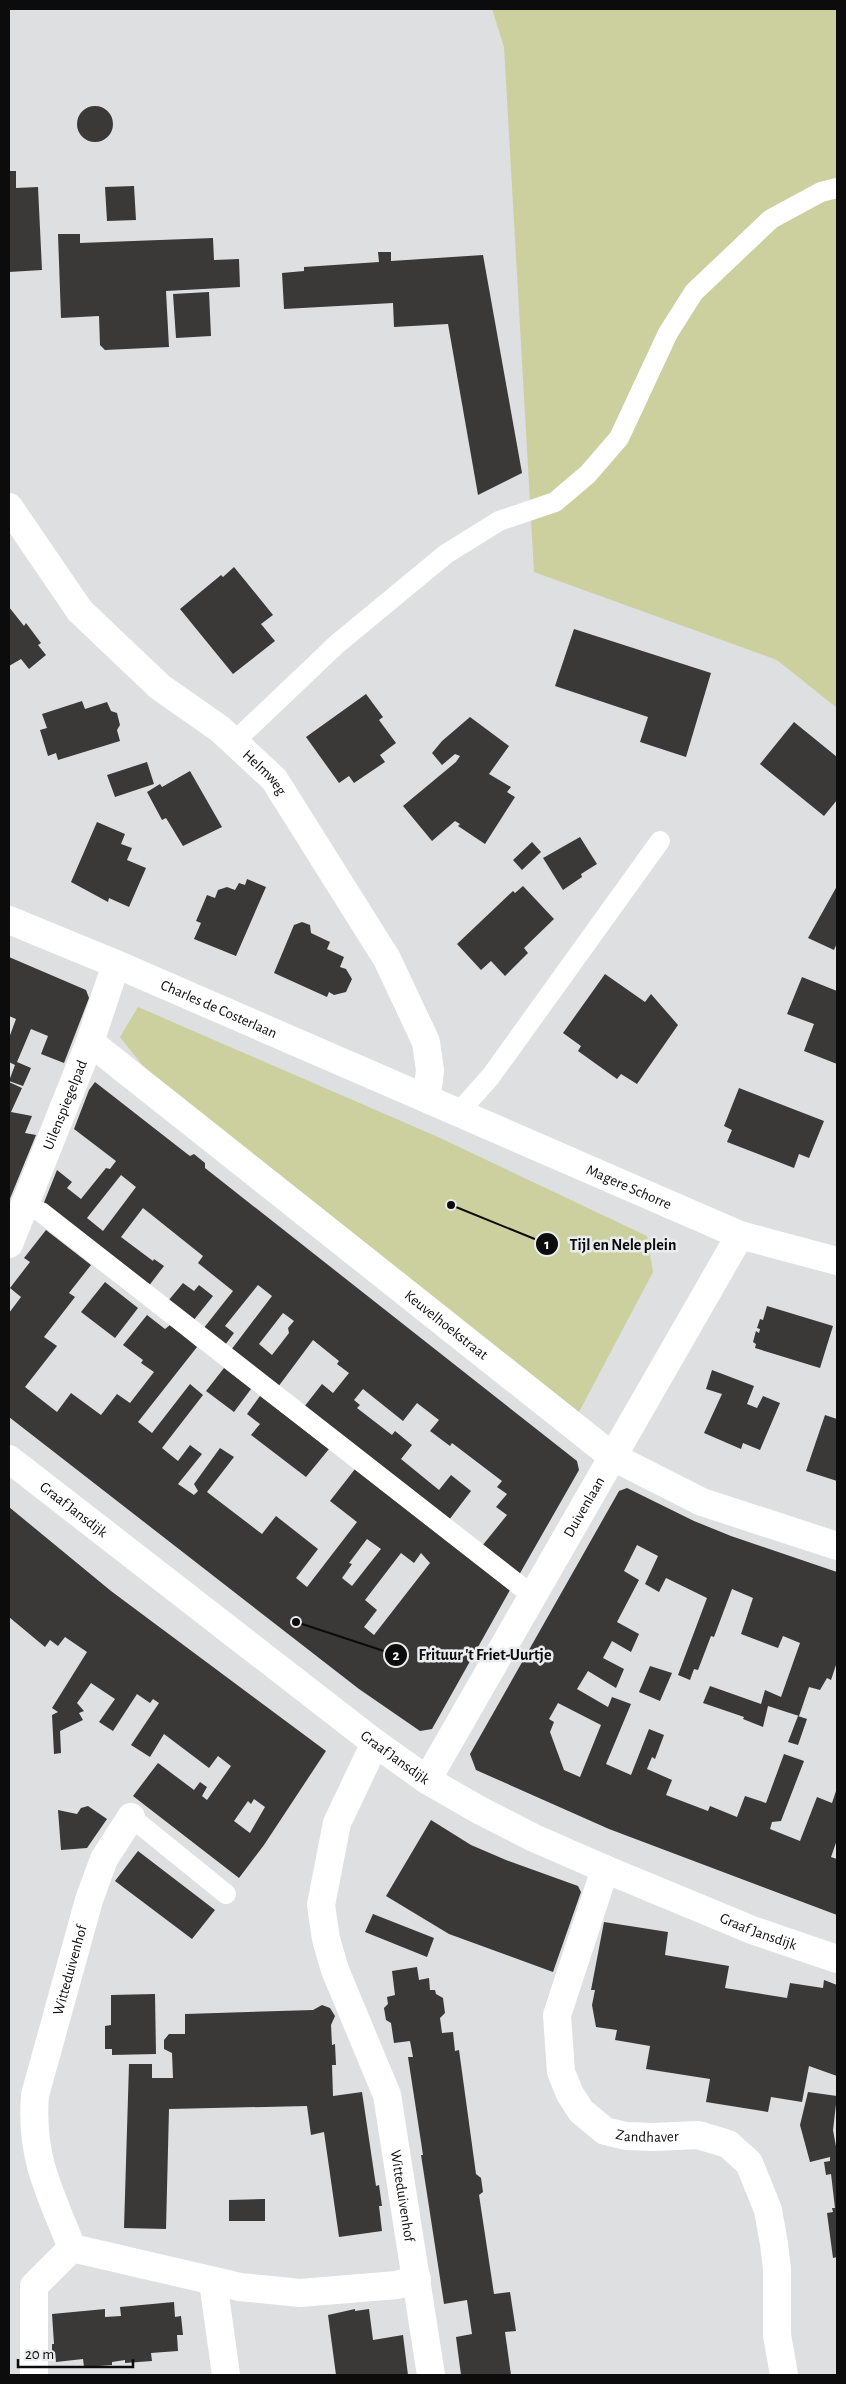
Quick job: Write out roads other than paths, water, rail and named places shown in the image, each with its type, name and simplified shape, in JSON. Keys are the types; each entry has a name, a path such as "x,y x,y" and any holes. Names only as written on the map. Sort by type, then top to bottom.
{"street":[{"name":"Helmweg","path":"9,507 80,611 160,687 220,729 274,779 387,959 426,1042 430,1070 427,1098"},
{"name":"Charles de Costerlaan","path":"9,920 427,1098"},
{"name":"Uilenspiegelpad","path":"9,1244 23,1205 90,1042 116,964"},
{"name":"Keuvelhoekstraat","path":"90,1042 613,1458 702,1502 837,1546"},
{"name":"Magere Schorre","path":"427,1098 740,1235 837,1261"},
{"name":"Duivenlaan","path":"427,1780 740,1235"},
{"name":"Graaf Jansdijk","path":"9,1459 375,1743 427,1780 481,1811 605,1869 752,1930 837,1959"},
{"name":"Witteduivenhof","path":"375,1743 338,1823 321,1905 326,1939 335,1970 387,2095 431,2375"},
{"name":"Witteduivenhof","path":"72,2248 45,2185 37,2154 33,2123 35,2095 89,1900 104,1859 130,1817"},
{"name":"Zandhaver","path":"605,1869 557,2014 561,2072 570,2094 581,2111 605,2131 645,2136 698,2135 728,2144 749,2163 768,2210 774,2244 777,2269 777,2335 784,2375"},
{"path":"34,2375 34,2286 72,2248 240,2287 300,2293 397,2285 417,2279"},
{"path":"213,2281 226,2375"}],"lane":[{"path":"234,742 338,644 446,554 499,521 555,502 588,474 619,438 668,333 694,292 771,218 821,192 837,188"},
{"path":"459,1112 491,1076 660,840"},
{"path":"23,1205 41,1212 533,1596"},
{"name":"Witteduivenhof","path":"130,1817 226,1894"}],"place":[{"name":"Tijl en Nele plein","path":"451,1205"},
{"name":"Frituur 't Friet-Uurtje","path":"296,1622"}]}
